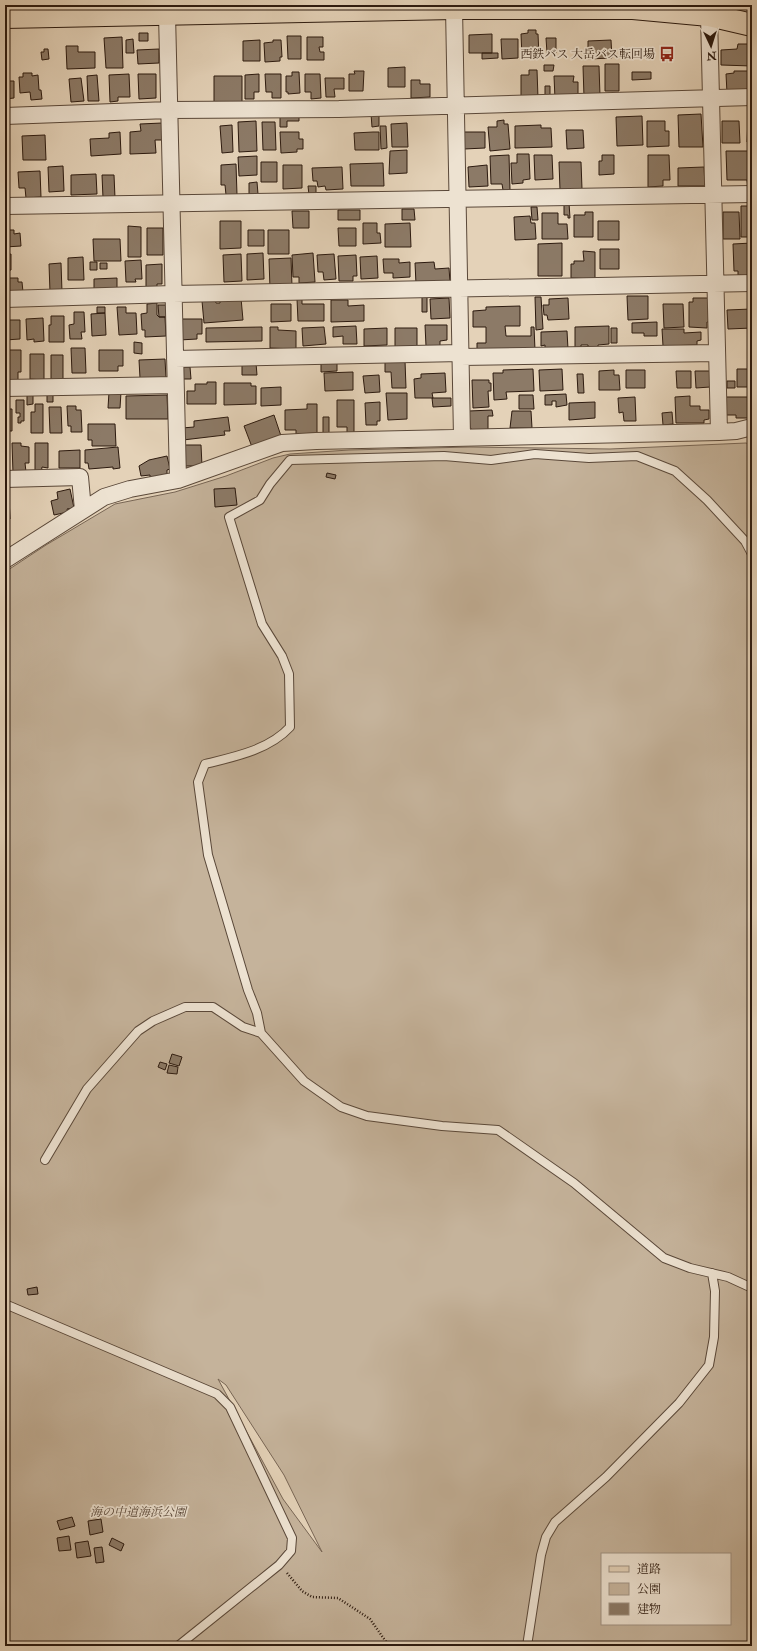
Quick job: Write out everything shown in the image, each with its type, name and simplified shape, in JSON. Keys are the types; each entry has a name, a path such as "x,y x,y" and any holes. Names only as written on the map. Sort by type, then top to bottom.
{"main road":[{"path":"5,17 454,8 633,8 710,15 752,25"}],"street":[{"path":"454,8 462,437"},
{"path":"166,14 178,480"},
{"path":"710,15 714,195 714,284 719,432"},
{"path":"5,116 169,110 339,109 752,97"},
{"path":"5,206 752,194"},
{"path":"5,299 173,294 752,283"},
{"path":"175,359 716,353"},
{"path":"5,388 175,385"},
{"path":"5,560 104,497 130,489 178,480 282,443 462,437 719,432 752,427"},
{"path":"5,479 80,477 83,510"}],"lane":[{"path":"752,554 745,541 707,500 675,471 637,456 589,458 535,454 491,460 444,456 290,460 270,484 260,500 229,517 262,624 282,656 290,674 290,728 281,737 244,754 205,764 198,782 208,855 248,990 257,1013 261,1032 304,1081 341,1107 367,1116 403,1122 498,1130 574,1183 664,1258 690,1268 728,1277 752,1288"},
{"path":"45,1160 87,1089 138,1031 153,1021 185,1007 213,1007 243,1027 261,1032"},
{"path":"527,1646 541,1554 546,1536 555,1522 606,1477 673,1409 709,1365 714,1338 715,1291 712,1273"},
{"path":"5,1304 217,1394 230,1407 292,1538 291,1551 279,1565 178,1646"}],"path":[{"path":"279,1565 302,1591 312,1596 338,1598 370,1619 389,1646"}],"green space":[{"name":"海の中道海浜公園","path":"746,443 752,445 752,1646 5,1646 5,572 46,545 115,504 175,492 226,476 273,458 290,454 349,450 470,447 610,449","holes":["218,1379 226,1385 284,1475 322,1552 283,1499"]}],"building":[{"path":"528,30 536,30 536,34 538,34 539,56 522,57 521,34 528,33"},
{"path":"139,33 148,33 148,41 139,41"},
{"path":"492,34 492,53 469,53 469,35"},
{"path":"287,36 301,36 301,59 288,59"},
{"path":"122,37 123,68 106,68 104,38"},
{"path":"307,37 323,37 323,47 319,47 320,52 324,52 324,60 307,60"},
{"path":"546,38 556,38 556,53 547,53"},
{"path":"133,39 134,53 126,53 126,40"},
{"path":"501,39 518,39 518,58 502,59"},
{"path":"260,40 260,61 243,61 243,41"},
{"path":"273,40 281,40 282,57 280,57 280,61 265,62 264,43 273,42"},
{"path":"611,40 612,58 588,59 588,41"},
{"path":"738,44 752,44 752,66 721,65 721,50 737,49"},
{"path":"66,46 78,46 78,52 95,52 95,68 67,69"},
{"path":"44,49 48,49 49,59 42,60 41,52 44,52"},
{"path":"159,49 159,63 138,64 137,50"},
{"path":"482,53 498,53 498,58 482,59"},
{"path":"605,64 619,64 619,91 605,91"},
{"path":"544,65 554,65 553,71 544,71"},
{"path":"583,66 599,66 600,96 584,97"},
{"path":"405,67 405,87 388,87 388,68"},
{"path":"529,70 537,70 538,98 521,99 521,75 529,75"},
{"path":"354,71 364,71 363,91 349,91 349,74 355,74"},
{"path":"734,71 752,71 752,97 727,93 726,74 734,73"},
{"path":"292,72 299,72 300,93 288,94 288,92 286,92 286,76 292,76"},
{"path":"632,72 651,72 651,79 632,80"},
{"path":"23,73 32,73 32,76 38,75 39,90 41,90 42,99 31,100 30,92 20,93 19,77 23,77"},
{"path":"129,74 130,97 118,97 118,101 110,102 109,75"},
{"path":"138,74 156,74 156,98 139,99"},
{"path":"259,74 259,92 254,92 254,99 245,99 245,75"},
{"path":"265,74 281,74 281,98 272,98 272,92 266,92"},
{"path":"305,74 320,74 321,98 311,99 311,92 305,92"},
{"path":"97,75 99,101 88,101 87,76"},
{"path":"214,76 242,76 242,106 214,103"},
{"path":"554,76 574,76 573,82 578,82 578,99 555,99"},
{"path":"81,78 84,101 71,102 69,79"},
{"path":"325,78 344,78 344,89 334,89 335,97 326,97"},
{"path":"411,80 420,80 420,84 430,84 430,97 411,98"},
{"path":"5,81 14,81 14,98 5,99"},
{"path":"545,86 550,86 550,99 545,99"},
{"path":"280,114 299,114 299,121 287,121 287,127 280,127"},
{"path":"371,114 379,114 379,126 372,127"},
{"path":"701,114 703,147 679,147 678,115"},
{"path":"642,116 643,145 617,146 616,117"},
{"path":"748,118 752,118 752,142 747,142"},
{"path":"504,120 504,124 508,124 510,149 490,151 488,127 497,127 497,121"},
{"path":"256,121 257,151 239,152 238,122"},
{"path":"647,121 665,121 665,131 669,131 669,146 647,147"},
{"path":"722,121 739,121 740,143 722,143"},
{"path":"262,122 275,122 276,150 263,150"},
{"path":"162,123 163,140 155,140 156,153 130,154 130,132 141,131 140,124"},
{"path":"407,123 408,147 392,147 391,124"},
{"path":"232,125 233,152 222,153 220,126"},
{"path":"541,125 541,128 551,128 552,147 515,148 515,126"},
{"path":"380,126 386,126 387,148 381,149"},
{"path":"566,130 583,130 584,148 567,149"},
{"path":"120,132 121,154 91,156 90,139 109,138 109,133"},
{"path":"280,132 299,132 299,139 303,139 303,149 297,149 297,152 281,153"},
{"path":"379,132 379,150 355,150 354,133"},
{"path":"464,132 485,132 485,148 464,149"},
{"path":"45,135 46,160 23,160 22,136"},
{"path":"5,137 8,137 8,159 5,159"},
{"path":"407,150 407,173 389,174 390,151"},
{"path":"726,151 749,151 749,163 752,163 752,187 748,187 747,180 727,180"},
{"path":"517,154 529,154 530,179 523,180 523,183 512,184 511,163 517,163"},
{"path":"509,155 510,190 503,190 502,184 491,184 490,156"},
{"path":"534,155 552,155 553,179 535,180"},
{"path":"602,155 614,155 614,174 599,175 599,161 602,161"},
{"path":"648,155 669,155 670,180 663,180 663,186 648,187"},
{"path":"257,156 257,175 239,176 238,157"},
{"path":"261,162 277,162 277,182 261,182"},
{"path":"559,162 581,162 582,189 560,190"},
{"path":"383,163 384,186 351,186 350,164"},
{"path":"236,164 237,195 226,195 225,185 221,185 221,165"},
{"path":"283,165 302,165 302,188 283,189"},
{"path":"487,165 488,186 469,187 468,167"},
{"path":"63,166 64,191 49,192 48,167"},
{"path":"342,167 343,189 326,190 325,186 318,187 317,181 313,181 312,168"},
{"path":"704,167 705,186 678,186 678,168"},
{"path":"40,171 41,197 26,198 25,188 19,188 18,172"},
{"path":"96,174 97,194 71,195 71,175"},
{"path":"5,175 7,175 8,197 5,197"},
{"path":"102,175 114,175 115,198 103,198"},
{"path":"257,182 258,194 249,194 249,183"},
{"path":"308,186 316,186 316,195 309,195"},
{"path":"569,203 570,218 568,218 568,215 564,215 564,204"},
{"path":"741,206 752,206 752,237 741,237"},
{"path":"531,207 537,207 538,220 532,220"},
{"path":"402,209 414,209 415,220 402,220"},
{"path":"338,210 360,210 360,220 338,220"},
{"path":"292,211 309,211 309,228 293,228"},
{"path":"585,212 593,212 593,237 574,237 574,215 585,215"},
{"path":"723,212 739,212 740,239 723,239"},
{"path":"542,213 558,213 558,224 567,224 568,239 542,239"},
{"path":"530,216 531,223 535,223 536,239 515,240 514,217"},
{"path":"220,221 241,221 241,248 220,249"},
{"path":"598,221 619,221 619,240 598,240"},
{"path":"363,223 377,223 377,233 380,233 381,243 363,244"},
{"path":"410,223 411,247 385,247 385,224"},
{"path":"128,226 141,227 141,257 128,257"},
{"path":"147,228 163,228 163,255 147,255"},
{"path":"338,228 356,228 356,246 339,246"},
{"path":"6,230 14,230 14,234 20,233 21,246 5,247"},
{"path":"248,230 264,230 264,246 248,246"},
{"path":"268,230 289,230 289,254 268,254"},
{"path":"93,239 120,239 121,261 94,261"},
{"path":"562,243 562,276 538,276 538,244"},
{"path":"752,243 752,276 738,275 738,271 734,271 733,244"},
{"path":"600,249 619,249 619,269 600,269"},
{"path":"583,251 595,252 595,279 571,278 571,264 574,264 574,261 584,261"},
{"path":"263,253 264,279 247,280 247,254"},
{"path":"313,253 315,282 299,283 299,277 293,277 292,255"},
{"path":"11,254 11,270 5,271 5,255"},
{"path":"241,254 242,281 224,282 223,255"},
{"path":"334,254 336,279 324,280 323,272 318,272 317,255"},
{"path":"356,255 357,276 353,276 353,281 339,281 338,256"},
{"path":"377,256 378,278 361,279 360,257"},
{"path":"83,257 84,280 68,280 68,258"},
{"path":"291,258 292,286 270,289 269,259"},
{"path":"383,259 399,259 399,263 410,262 410,277 393,278 393,273 384,273"},
{"path":"141,260 142,279 135,279 136,282 126,282 125,261"},
{"path":"90,262 97,262 97,270 90,270"},
{"path":"434,262 435,269 449,268 450,282 416,284 415,263"},
{"path":"61,263 62,292 50,292 49,264"},
{"path":"100,263 107,263 107,269 100,269"},
{"path":"162,264 162,284 157,284 157,289 146,289 146,265"},
{"path":"9,278 18,278 18,282 22,282 23,292 5,293 5,281 9,281"},
{"path":"117,278 117,293 94,293 94,279"},
{"path":"627,296 648,296 648,319 628,320"},
{"path":"422,297 427,297 427,312 422,312"},
{"path":"535,297 541,297 543,329 536,330"},
{"path":"241,298 243,320 204,323 202,301 215,300 216,303 220,303 220,300"},
{"path":"449,298 450,318 431,319 430,299"},
{"path":"568,298 569,319 548,320 547,315 544,315 543,305 549,305 549,299"},
{"path":"693,298 710,298 709,322 707,322 707,328 689,327 689,302 693,302"},
{"path":"297,299 302,299 302,304 324,304 324,321 298,321"},
{"path":"331,300 348,300 348,306 364,305 364,321 331,322"},
{"path":"752,302 752,328 728,329 727,310 751,309"},
{"path":"157,303 157,315 159,317 165,317 166,336 145,337 145,330 142,330 141,314 147,313 147,304"},
{"path":"271,304 291,304 291,321 271,322"},
{"path":"663,304 683,304 684,327 664,328"},
{"path":"158,305 169,305 169,317 159,317"},
{"path":"520,306 520,326 505,326 506,336 531,336 531,327 534,327 535,350 477,352 477,343 486,343 486,327 473,327 473,311 486,310 486,307"},
{"path":"97,307 105,307 105,313 97,313"},
{"path":"117,307 126,307 126,313 136,313 137,334 119,335"},
{"path":"74,312 84,312 85,332 81,332 82,339 70,339 69,325 74,324"},
{"path":"105,313 106,335 92,336 91,314"},
{"path":"51,316 64,316 64,342 49,342 49,325 51,325"},
{"path":"43,318 44,341 34,342 34,339 27,340 26,319"},
{"path":"179,319 202,319 202,334 197,334 197,339 179,340"},
{"path":"5,320 20,320 20,339 5,340"},
{"path":"657,322 657,336 644,336 644,333 632,333 632,323"},
{"path":"425,325 447,325 447,340 440,341 440,346 426,346"},
{"path":"356,326 357,344 343,344 343,336 333,337 333,327"},
{"path":"609,326 609,344 598,345 598,349 588,349 588,345 581,345 581,349 575,349 575,327"},
{"path":"262,327 262,341 206,342 206,328"},
{"path":"270,327 278,327 278,330 296,331 296,349 270,348"},
{"path":"324,327 326,344 303,346 302,328"},
{"path":"387,328 387,345 364,346 364,329"},
{"path":"395,328 417,328 417,346 395,347"},
{"path":"611,328 617,328 617,343 611,343"},
{"path":"662,329 684,329 684,333 701,332 701,340 697,341 697,345 663,346"},
{"path":"567,331 568,349 545,349 545,345 541,346 541,332"},
{"path":"134,342 142,343 142,354 134,353"},
{"path":"71,348 85,348 86,373 72,373"},
{"path":"7,350 21,350 21,372 18,372 18,383 8,383"},
{"path":"99,350 123,350 123,366 118,366 118,371 99,371"},
{"path":"30,354 44,354 44,380 30,379"},
{"path":"51,355 63,355 63,380 51,380"},
{"path":"165,359 166,378 140,378 139,360"},
{"path":"337,360 337,371 321,372 321,361"},
{"path":"405,361 406,388 392,388 391,372 385,372 385,362"},
{"path":"242,363 256,363 257,375 242,375"},
{"path":"180,367 190,367 191,379 180,379"},
{"path":"533,369 534,391 506,392 507,399 494,400 493,373 503,373 503,370"},
{"path":"562,369 563,390 540,391 539,370"},
{"path":"737,369 752,369 752,387 737,387"},
{"path":"614,370 614,375 619,375 620,390 599,390 599,371"},
{"path":"626,370 645,370 645,388 626,388"},
{"path":"676,371 691,371 691,388 677,388"},
{"path":"695,371 710,371 710,387 696,388"},
{"path":"353,372 353,390 325,391 324,373"},
{"path":"445,373 446,392 432,393 433,398 415,398 414,379 421,378 421,374"},
{"path":"577,374 583,374 584,393 578,393"},
{"path":"379,375 380,392 365,393 363,376"},
{"path":"472,380 489,380 489,383 491,383 491,391 488,391 489,407 473,408"},
{"path":"727,381 735,381 735,388 727,388"},
{"path":"207,382 216,382 216,404 187,404 187,391 195,391 195,384 207,384"},
{"path":"224,383 251,383 251,386 256,386 256,404 224,405"},
{"path":"281,387 281,405 261,406 261,388"},
{"path":"27,392 33,392 33,404 27,405"},
{"path":"53,392 53,402 47,402 47,393"},
{"path":"109,392 121,392 120,408 108,408"},
{"path":"386,393 407,393 407,419 388,420"},
{"path":"566,394 567,405 556,407 556,401 552,401 552,405 545,405 545,395"},
{"path":"167,395 168,419 126,419 126,396"},
{"path":"519,395 533,395 534,409 519,409"},
{"path":"690,396 690,406 700,406 700,410 709,410 709,419 704,420 704,423 676,423 675,397"},
{"path":"635,397 636,421 624,421 623,412 619,413 618,398"},
{"path":"726,397 751,397 751,418 736,418 736,415 726,415"},
{"path":"432,398 451,398 451,406 433,407"},
{"path":"16,400 24,400 24,421 21,421 21,423 18,423 20,413 16,413"},
{"path":"337,400 354,400 354,433 347,433 347,427 337,427"},
{"path":"380,402 380,421 377,421 377,425 366,425 365,403"},
{"path":"595,402 595,418 569,420 569,403"},
{"path":"35,404 43,404 43,433 31,433 31,412 35,412"},
{"path":"307,404 317,404 317,433 296,434 296,430 285,430 285,410 307,409"},
{"path":"67,406 76,406 76,410 81,410 82,432 71,432 71,426 68,426"},
{"path":"49,407 61,407 62,433 50,433"},
{"path":"5,409 12,409 12,431 5,431"},
{"path":"492,410 493,416 488,416 488,430 474,431 470,428 469,411"},
{"path":"512,411 531,411 532,428 510,428"},
{"path":"672,412 673,424 663,425 662,413"},
{"path":"274,415 281,436 252,447 244,426"},
{"path":"228,417 230,431 224,431 225,435 183,440 182,428 194,427 194,421"},
{"path":"323,417 329,417 329,434 323,434"},
{"path":"88,424 115,424 116,446 92,446 92,440 88,440"},
{"path":"12,443 21,443 21,446 29,447 29,463 25,463 26,472 13,473"},
{"path":"35,443 48,443 48,468 42,467 41,474 35,474"},
{"path":"184,445 201,445 202,466 185,466"},
{"path":"118,447 120,468 113,469 113,467 89,469 88,463 85,463 85,450"},
{"path":"80,450 80,468 59,468 59,451"},
{"path":"167,456 170,469 167,470 167,474 150,478 150,475 141,476 139,466 149,460"},
{"path":"327,473 336,475 335,479 326,477"},
{"path":"235,488 237,505 215,507 214,489"},
{"path":"70,489 74,508 67,509 68,512 54,515 51,501 58,499 57,492"},
{"path":"5,497 9,497 10,519 5,519"},
{"path":"172,1054 182,1057 179,1066 169,1063"},
{"path":"160,1062 167,1064 165,1070 158,1067"},
{"path":"169,1065 178,1067 177,1074 167,1073"},
{"path":"37,1287 38,1294 28,1295 27,1289"},
{"path":"72,1517 75,1526 60,1530 57,1521"},
{"path":"101,1519 103,1532 90,1535 88,1521"},
{"path":"69,1536 71,1550 59,1551 57,1538"},
{"path":"112,1538 124,1544 121,1551 109,1545"},
{"path":"88,1541 91,1556 77,1558 75,1543"},
{"path":"102,1547 104,1562 96,1563 94,1548"}],"place":[{"name":"西鉄バス 大岳バス転回場","path":"667,54"}]}
